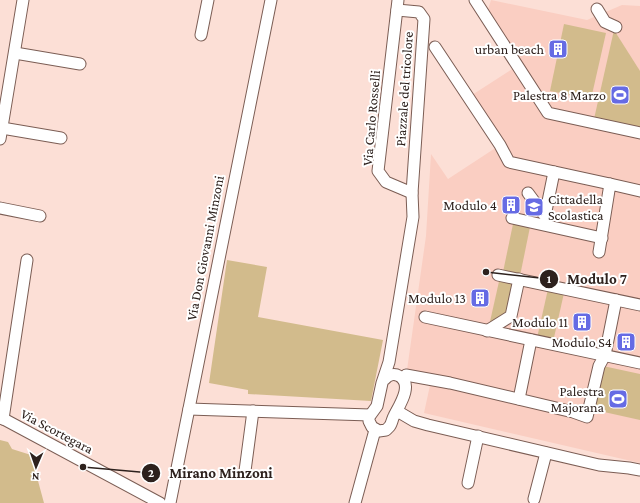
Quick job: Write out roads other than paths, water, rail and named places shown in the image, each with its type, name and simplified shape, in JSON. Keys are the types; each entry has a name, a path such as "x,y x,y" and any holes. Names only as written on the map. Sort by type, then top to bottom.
{"street":[{"path":"0,140 23,0"},
{"path":"201,36 208,0"},
{"name":"Via Don Giovanni Minzoni","path":"170,503 271,0"},
{"path":"474,0 548,113 640,133"},
{"name":"Piazzale del tricolore","path":"397,5 419,12 424,19 412,193"},
{"name":"Via Carlo Rosselli","path":"397,5 378,171 386,182 412,193"},
{"path":"597,9 605,22 616,27"},
{"path":"435,47 500,145 509,162 640,191"},
{"path":"15,53 80,64"},
{"path":"2,128 62,138"},
{"path":"528,193 545,216 554,172"},
{"path":"600,252 610,184"},
{"path":"389,362 405,383 405,391 391,424 386,430 379,431 375,430 370,424 370,415 377,406 382,383 389,362 413,217 412,193"},
{"path":"0,208 40,216"},
{"path":"512,218 602,238"},
{"name":"Via Scortegara","path":"27,260 2,418 160,503"},
{"path":"498,275 640,306"},
{"path":"487,331 511,316 519,279"},
{"path":"384,379 391,375 401,378 406,375 518,399 573,412 587,417 599,366 605,355 616,300"},
{"path":"426,317 640,363"},
{"path":"518,399 531,340"},
{"path":"189,409 370,415"},
{"path":"245,471 253,411"},
{"path":"396,411 414,421 599,465 640,470"},
{"path":"391,424 414,421"},
{"path":"355,503 375,430"},
{"path":"468,483 478,436"},
{"path":"534,499 546,452"}],"place":[{"name":"urban beach","path":"558,49"},
{"name":"Palestra 8 Marzo","path":"620,95"},
{"name":"Modulo 4","path":"511,205"},
{"name":"Cittadella Scolastica","path":"534,207"},
{"name":"Modulo 7","path":"486,272"},
{"name":"Modulo 13","path":"480,298"},
{"name":"Modulo 11","path":"582,322"},
{"name":"Modulo S4","path":"626,342"},
{"name":"Palestra Majorana","path":"618,399"},
{"name":"Mirano Minzoni","path":"83,467"}]}
